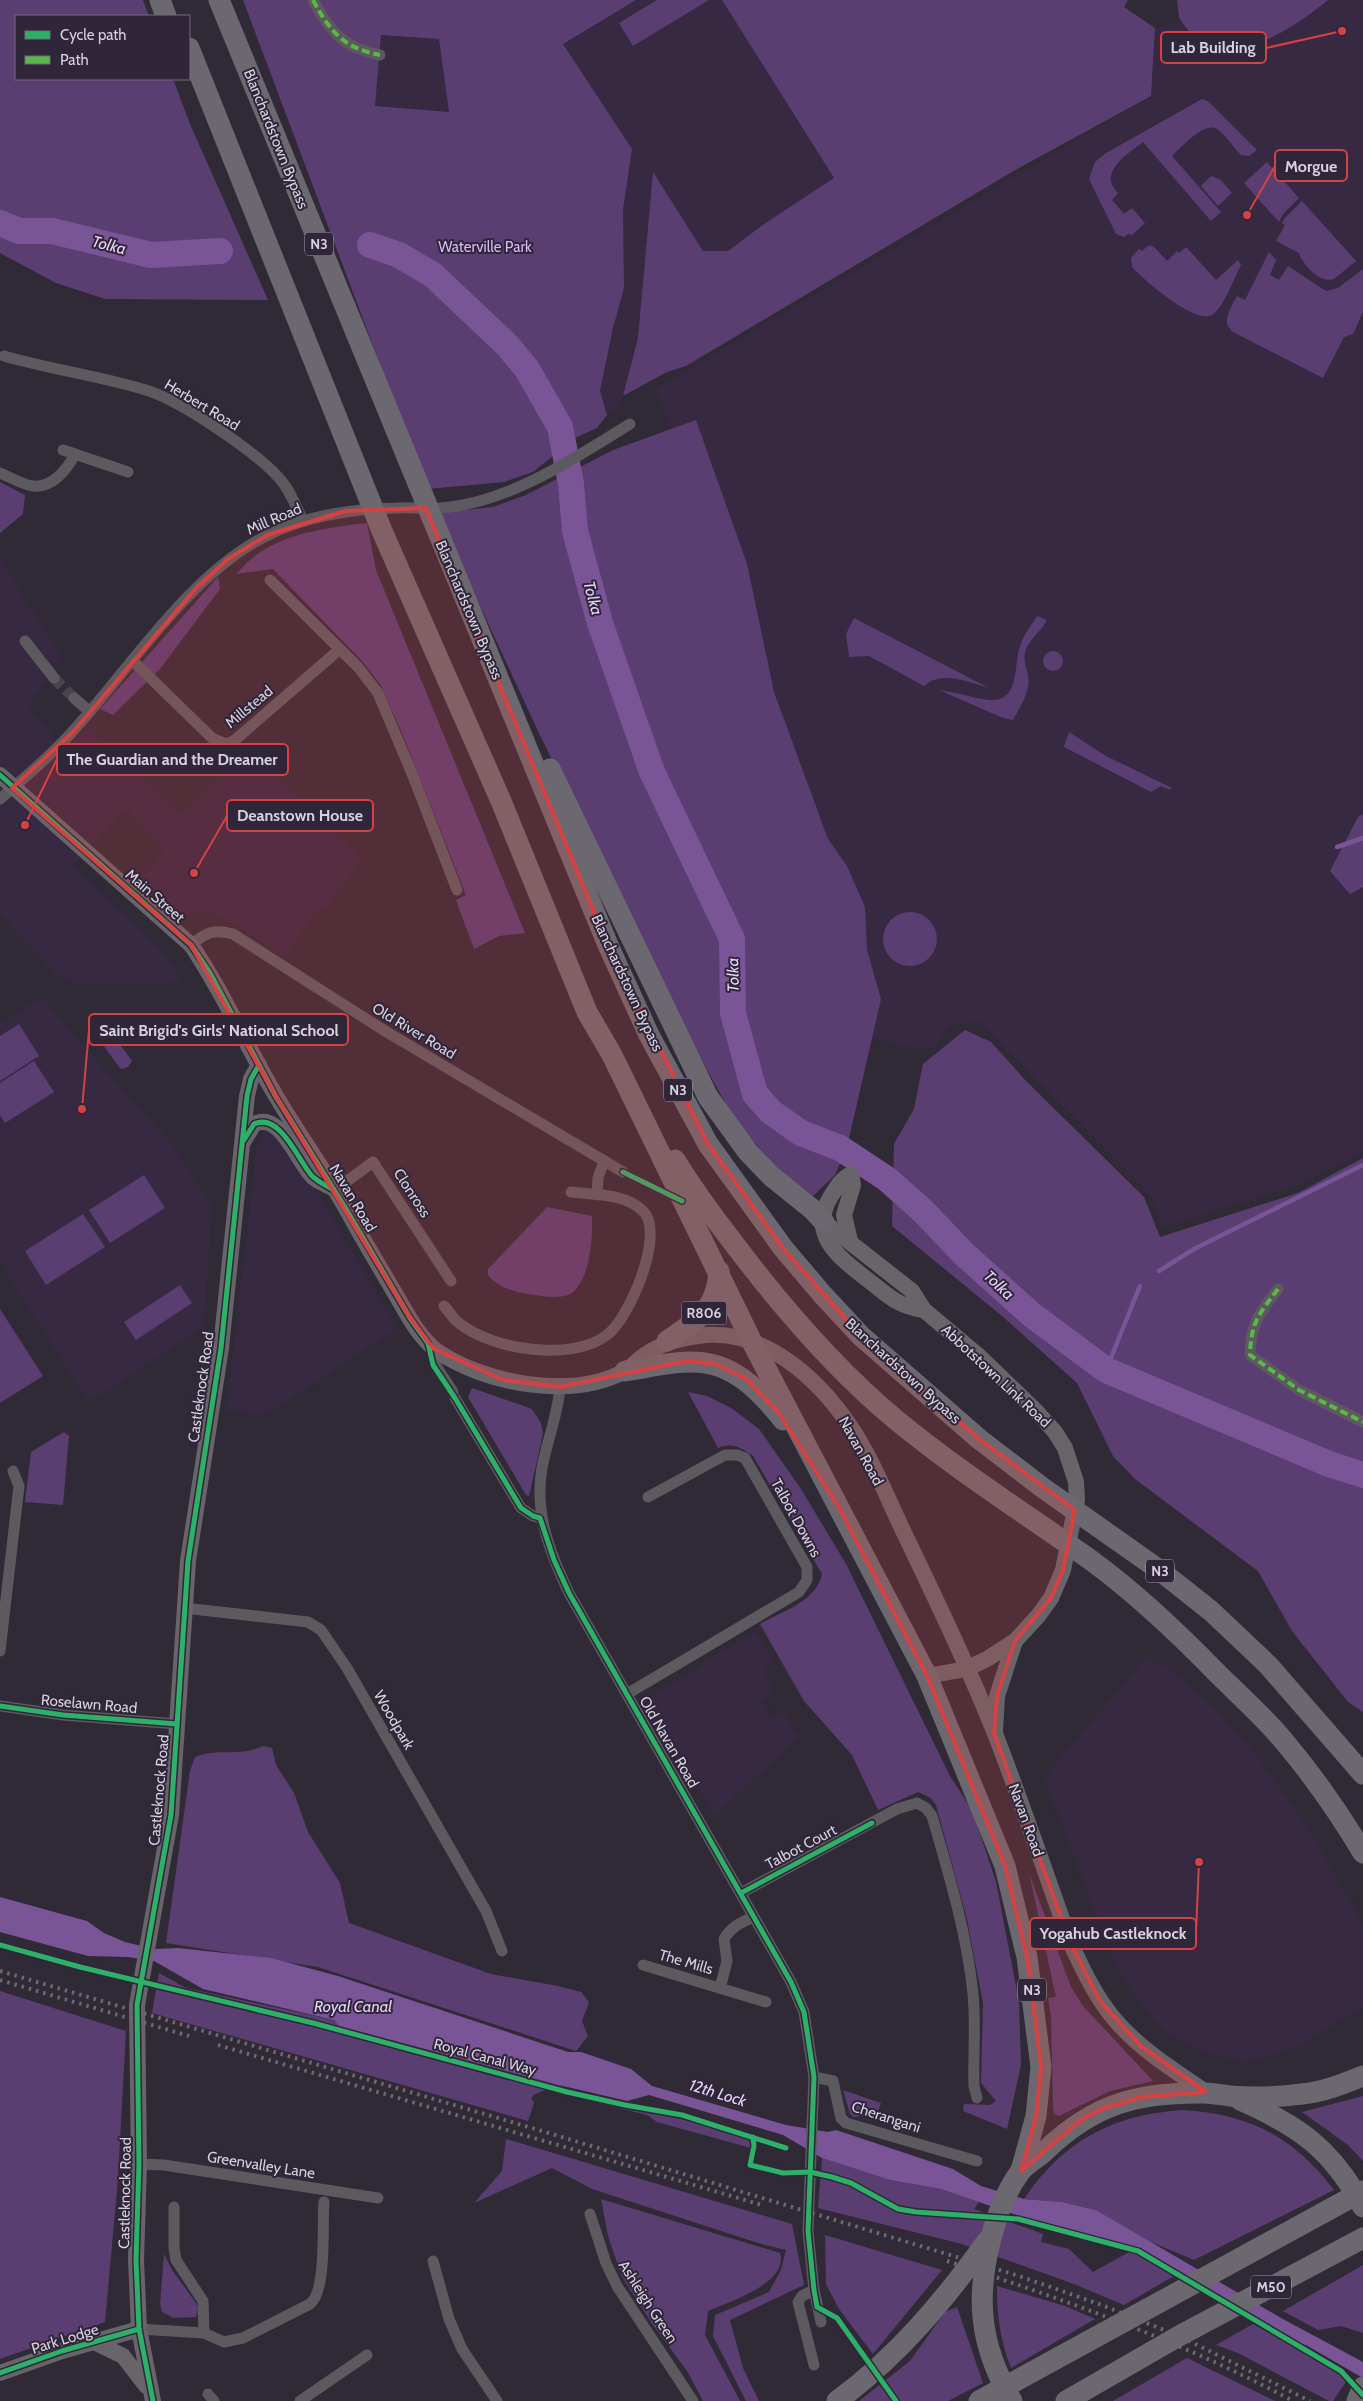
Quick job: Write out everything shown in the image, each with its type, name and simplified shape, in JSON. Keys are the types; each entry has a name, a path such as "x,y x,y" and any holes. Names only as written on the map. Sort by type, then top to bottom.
{"highway":[{"path":"160,0 166,15"},
{"path":"171,0 177,15"},
{"name":"Blanchardstown Bypass","path":"220,2 438,538 608,945 649,1035 708,1144 783,1248 861,1336 924,1392 1029,1477 1158,1569 1211,1611 1268,1664 1343,1752"},
{"name":"N3","path":"190,51 208,101 382,532 502,801 587,1012 612,1055 751,1340 927,1676 1005,1866 1027,1957 1041,2067 1036,2116 1016,2180 993,2233 982,2278 980,2306 990,2354 1002,2385 1012,2401"},
{"path":"190,69 208,101"},
{"name":"N3","path":"460,590 502,666 582,838 708,1097 748,1152 771,1176 812,1209 824,1222"},
{"path":"612,1055 679,1167 752,1268 795,1320 893,1418 950,1462 1128,1589 1179,1635 1283,1740 1350,1830 1363,1853"},
{"name":"R806","path":"667,1342 701,1317 712,1303 718,1289 719,1271"},
{"path":"625,1371 687,1361 715,1364 737,1373 778,1412 838,1506"},
{"path":"1343,1752 1363,1774"},
{"name":"N3","path":"1343,1752 1363,1784"},
{"path":"1231,2096 1303,2094 1337,2086 1363,2076"},
{"name":"N3","path":"1016,2180 1081,2120 1102,2109 1142,2097 1206,2092 1231,2096 1298,2130 1334,2161 1351,2184 1363,2207"},
{"name":"M50","path":"979,2401 1363,2191"},
{"path":"837,2401 889,2359 938,2306 993,2233"},
{"name":"M50","path":"1066,2401 1187,2332 1363,2238"},
{"path":"1358,2401 1363,2387"}],"main road":[{"name":"Main Street","path":"0,775 6,794 191,945 210,973 259,1065"},
{"name":"Castleknock Road","path":"153,2398 139,2330 136,2260 139,2164 136,2041 138,1995 172,1815 184,1608 189,1555 221,1348 247,1096 259,1065"},
{"name":"Navan Road","path":"259,1065 410,1318 434,1349 458,1362 503,1380 560,1387 578,1385 625,1371 646,1353 667,1342 702,1335 751,1340 771,1350 796,1368 821,1390 844,1417 870,1462 941,1610 994,1733 1070,1942 1100,2001 1117,2022 1141,2046 1206,2092"},
{"name":"Castleknock Road","path":"240,1151 245,1137 254,1124 265,1121 270,1122 282,1133 313,1178 335,1190"},
{"path":"824,1222 823,1209 842,1179 851,1174 853,1185 844,1216 850,1241"},
{"name":"Abbotstown Link Road","path":"824,1222 912,1292 924,1310 980,1357 1037,1412 1066,1448 1076,1482 1077,1500 1062,1570 1051,1598 1038,1616 1015,1641 987,1659 966,1669 927,1676"},
{"name":"Abbotstown Link Road","path":"824,1222 826,1237 834,1252 904,1307 924,1310"},
{"path":"994,1733 997,1696 1015,1641"},
{"name":"Park Lodge","path":"0,2373 94,2342 139,2330"},
{"path":"94,2342 123,2356 136,2370 153,2398"}],"street":[{"path":"313,0 320,14 345,44 359,51 380,56"},
{"name":"Herbert Road","path":"4,356 149,391 184,408 231,440 279,477 290,491 303,521"},
{"name":"Mill Road","path":"6,794 38,766 90,712 197,587 218,567 267,535 303,521 345,511 449,508 468,504 542,476 630,424"},
{"path":"63,450 128,472"},
{"path":"0,473 32,486 44,486 64,471 75,454"},
{"path":"270,580 358,667 384,704 457,890"},
{"path":"25,641 54,678"},
{"name":"Millstead","path":"133,661 212,738 226,744 235,740 340,649"},
{"path":"74,698 90,712"},
{"name":"Old River Road","path":"191,945 213,930 233,934 385,1031 623,1172"},
{"name":"Clonross","path":"335,1190 373,1162 450,1281"},
{"path":"597,1195 598,1178 604,1162"},
{"path":"444,1306 459,1323 485,1337 517,1347 572,1350 595,1342 609,1334 622,1320 634,1298 644,1269 650,1239 650,1224 645,1212 620,1198 571,1192"},
{"path":"1278,1289 1257,1315 1250,1342 1250,1355 1299,1390 1363,1422"},
{"path":"434,1349 436,1366 521,1508 540,1518"},
{"name":"Old Navan Road","path":"560,1387 559,1408 542,1467 539,1494 540,1518 554,1560 569,1593 791,1982 804,2012 814,2077 808,2231 814,2290"},
{"name":"Talbot Downs","path":"627,1694 799,1592 807,1580 807,1567 745,1458 738,1455 725,1456 648,1496"},
{"path":"0,1650 19,1486 13,1471"},
{"name":"Woodpark","path":"184,1608 308,1622 322,1630 347,1668 486,1911 502,1951"},
{"name":"Roselawn Road","path":"0,1706 63,1715 177,1724"},
{"name":"Talbot Court","path":"741,1893 896,1809 917,1803 926,1808 932,1816 951,1881 969,1966 973,1996 974,2086 977,2098"},
{"name":"The Mills","path":"720,1988 727,1961 724,1939 734,1927 754,1916"},
{"name":"The Mills","path":"643,1965 766,2002"},
{"name":"Cherangani","path":"814,2077 833,2081 841,2118 846,2123 977,2161"},
{"name":"Greenvalley Lane","path":"139,2164 164,2165 378,2198"},
{"path":"139,2330 204,2333 224,2342 243,2338 293,2314 315,2300 320,2285 324,2202"},
{"path":"174,2206 174,2248 176,2260 202,2300 204,2333"},
{"name":"Ashleigh Green","path":"590,2214 606,2263 617,2286 693,2401"},
{"path":"433,2261 449,2319 462,2349 497,2401"},
{"path":"814,2365 798,2302 802,2296 814,2290 820,2322"},
{"path":"300,2401 367,2354"}],"highlighted area":[{"path":"426,508 608,945 708,1144 783,1248 861,1336 979,1439 1075,1510 1063,1570 1051,1598 1015,1641 997,1696 994,1733 1070,1942 1100,2001 1141,2046 1206,2092 1142,2097 1102,2109 1081,2120 1021,2171 1036,2116 1041,2067 1027,1957 1005,1866 927,1676 838,1506 778,1412 746,1379 715,1364 687,1361 560,1387 503,1380 434,1349 410,1318 276,1097 191,945 12,788 73,732 197,587 228,559 267,535 345,511"}],"shaded area":[{"path":"636,0 722,0 834,179 764,224 728,251 703,251 653,173 638,338 623,396 617,410 607,415 600,391 613,328 624,288 623,210 632,149 563,44"},
{"path":"1287,0 1363,0 1363,1153 1298,1185 1162,1227 1150,1195 980,1022 951,1025 934,1049 908,1047 863,1036 860,962 656,389 1151,96 1155,28"},
{"path":"381,35 439,39 449,112 375,106"},
{"path":"0,560 63,657 28,706 65,750 87,725 181,815 248,750 363,858 325,909 319,907 286,957 247,932 210,913 185,914 138,881 164,850 127,809 72,865 159,948 176,969 180,982 149,986 141,983 72,983 55,973 0,915"},
{"path":"42,997 75,1037 172,1144 212,1207 204,1327 103,1394 87,1399 0,1263 0,1024"},
{"path":"263,1133 273,1134 296,1170 318,1193 397,1329 266,1414 226,1411 257,1144"},
{"path":"753,1633 757,1634 774,1663 764,1669 774,1694 762,1701 771,1717 783,1712 800,1737 714,1816 647,1698 703,1665 699,1664"},
{"path":"1147,1656 1159,1666 1162,1663 1214,1707 1255,1754 1308,1827 1363,1923 1363,2007 1296,2048 1269,2057 1244,2062 1221,2058 1188,2045 1163,2030 1146,2011 1115,1964 1044,1778"}],"green space":[{"path":"0,0 143,0 149,15 15,15 15,80 173,80 190,124 268,300 105,299 56,283 0,253"},
{"name":"Waterville Park","path":"243,0 636,0 563,44 632,149 623,210 624,288 613,328 600,391 607,415 597,428 575,438 533,472 504,482 427,489","holes":["381,35 439,39 449,112 375,106"]},
{"path":"657,0 709,0 633,46 619,23"},
{"path":"722,0 1128,0 1124,7 1155,28 1151,96 1017,169 686,366 667,372 623,396 638,338 653,172 703,251 728,251 764,224 834,178"},
{"path":"1177,0 1328,0 1293,26 1267,40 1239,49 1216,52 1202,49 1179,18"},
{"path":"1202,99 1208,101 1257,150 1249,156 1241,155 1217,129 1212,128 1193,136 1172,156 1221,212 1211,221 1143,142 1117,164 1111,178 1112,185 1118,193 1112,200 1124,214 1132,208 1145,223 1132,235 1128,234 1124,237 1116,234 1089,179 1095,162 1106,153"},
{"path":"1267,162 1299,198 1283,214 1279,222 1244,183"},
{"path":"1211,176 1220,179 1232,193 1218,206 1201,186"},
{"path":"1302,201 1356,261 1334,279 1323,279 1318,276 1308,268 1299,253 1276,241 1285,225 1282,223 1284,219"},
{"path":"1149,245 1154,247 1167,261 1177,251 1179,253 1186,247 1216,280 1238,260 1241,265 1216,312 1212,315 1204,316 1194,314 1182,308 1158,291 1132,267 1131,258 1139,249 1142,251"},
{"path":"1269,252 1276,260 1270,275 1279,280 1288,266 1326,291 1338,288 1363,269 1363,312 1353,334 1344,337 1323,378 1233,332 1227,324 1228,315 1237,296 1245,300"},
{"path":"696,420 747,564 774,692 828,839 847,866 865,907 867,950 881,999 847,1147 835,1175 813,1196 777,1169 733,1117 670,1002 538,731 437,513 493,507 526,495 613,450"},
{"path":"0,482 25,495 23,514 0,533"},
{"path":"367,523 376,570 525,933 499,936 474,949 456,900 466,895 402,733 380,684 362,661 273,569 236,574 256,555 284,540 325,529"},
{"path":"218,577 220,589 160,669 113,715 100,709"},
{"path":"1037,616 1047,620 1025,652 1029,682 1024,699 1013,720 1003,718 939,690 989,700 999,699 1006,695 1014,681 1018,654 1022,642"},
{"path":"854,618 989,688 947,678 931,681 924,686 869,656 849,657 846,634"},
{"path":"1049,651 1057,651 1063,657 1063,665 1057,671 1049,671 1043,665 1043,657"},
{"path":"1069,732 1106,756 1172,788 1170,790 1161,786 1151,792 1064,747"},
{"path":"1363,814 1363,887 1350,894 1330,871 1358,817"},
{"path":"910,912 920,914 929,920 935,929 937,939 935,949 929,958 920,964 910,966 900,964 891,958 885,949 883,939 885,929 891,920 900,914"},
{"path":"19,1024 39,1056 0,1081 0,1036"},
{"path":"89,1025 105,1025 130,1058 132,1061 128,1067 122,1069 119,1067"},
{"path":"965,1030 991,1042 1026,1081 1144,1197 1160,1237 1298,1193 1363,1158 1363,1712 1348,1702 1292,1631 1258,1571 1135,1479 1113,1456 1077,1383 1002,1316 892,1226 894,1144 914,1109 923,1064"},
{"path":"34,1061 54,1092 5,1123 0,1115 0,1083"},
{"path":"144,1175 165,1208 110,1243 89,1210"},
{"path":"547,1207 592,1216 589,1260 581,1282 568,1295 554,1297 518,1292 496,1283 488,1275 488,1269"},
{"path":"83,1214 105,1247 46,1285 25,1251"},
{"path":"180,1285 192,1303 136,1340 124,1322"},
{"path":"0,1309 43,1376 0,1403"},
{"path":"472,1388 532,1409 541,1423 543,1434 529,1496 526,1495 468,1397"},
{"path":"688,1392 707,1396 731,1408 759,1429 801,1489 846,1564 950,1776 972,1810 996,1882 1019,2002 1021,2065 1007,2129 963,2111 964,2104 990,2105 996,2101 981,2083 983,2003 967,1919 936,1805 931,1798 918,1792 878,1810 852,1755 804,1701 760,1624 806,1599 819,1583 822,1574 753,1456 741,1448 733,1446 718,1448"},
{"path":"64,1432 69,1436 63,1505 25,1502 31,1452"},
{"path":"263,1746 272,1748 276,1765 294,1793 308,1832 340,1883 349,1923 491,1974 581,1992 589,2002 582,2021 588,2036 576,2051 318,1967 166,1943 190,1771 195,1757 204,1754 254,1750"},
{"path":"1029,1873 1071,1987 1083,2006 1153,2081 1110,2091 1059,2116 1054,2114 1053,2108 1051,2017 1048,1998 1056,1997"},
{"path":"159,1973 186,1988 334,2020 340,2026 559,2085 624,2108 677,2118 745,2137 750,2142 751,2148 657,2122 647,2115 545,2090 531,2098 534,2103 528,2121 152,2013"},
{"path":"0,1991 126,2031 118,2178 105,2322 0,2359"},
{"path":"843,2090 881,2103 875,2119 860,2116 854,2117 850,2114"},
{"path":"1363,2096 1363,2161 1348,2145 1302,2112"},
{"path":"1182,2110 1206,2112 1228,2117 1268,2131 1302,2155 1334,2190 1194,2260 1144,2239 1096,2210 1062,2202 1024,2199 1055,2161 1091,2135 1133,2118"},
{"path":"506,2139 792,2224 804,2285 730,2320 743,2368 759,2401 746,2401 713,2336 715,2315 769,2292 781,2270 786,2250 761,2244 592,2189 552,2168 474,2203 502,2171"},
{"path":"822,2158 890,2180 941,2189 979,2202 974,2209 1043,2234 1041,2242 1069,2249 1093,2272 1131,2251 1174,2276 1124,2305 1074,2284 962,2244 818,2208"},
{"path":"601,2199 780,2253 780,2264 776,2273 767,2282 742,2297 708,2311 705,2335 740,2401 703,2401 687,2371 653,2325 622,2277 608,2236"},
{"path":"825,2235 942,2270 873,2354 839,2309 826,2284"},
{"path":"164,2254 172,2270 196,2303 198,2309 196,2317 174,2318 162,2312 160,2304"},
{"path":"1363,2265 1363,2333 1341,2326 1318,2330 1283,2311"},
{"path":"997,2286 1065,2306 1095,2319 1011,2368 1000,2328"},
{"path":"957,2307 983,2383 948,2401 859,2401 910,2361 945,2312"},
{"path":"1253,2324 1295,2347 1299,2345 1349,2377 1333,2401 1329,2401 1238,2353 1216,2345"},
{"path":"1187,2358 1275,2401 1113,2401"}],"water":[{"name":"Royal Canal","path":"0,1897 87,1921 104,1933 125,1942 154,1949 178,1948 271,1958 338,1976 568,2052 581,2052 631,2069 652,2086 786,2125 828,2132 836,2130 953,2169 981,2186 1024,2199 1062,2202 1096,2210 1281,2318 1363,2362 1363,2378 1306,2345 1299,2345 1140,2252 1025,2218 941,2189 890,2180 822,2158 783,2135 649,2095 627,2101 559,2085 339,2026 334,2020 203,1989 154,1961 128,1957 88,1956 0,1932"}],"waterway":[{"name":"Tolka","path":"0,223 19,231 52,231 151,255 220,251"},
{"name":"Tolka","path":"370,245 399,255 433,275 507,345 527,369 560,427 571,484 575,531 600,623 652,772 732,939 733,1013 755,1094 771,1112 801,1133 840,1148 887,1179 923,1211 964,1254 1032,1315 1106,1370 1329,1464 1363,1475"},
{"path":"1337,847 1363,838"},
{"path":"1159,1271 1194,1249 1363,1165"},
{"path":"1106,1370 1140,1286"}],"tunnel":[{"path":"54,678 74,698"}],"railway":[{"path":"0,1971 532,2128 1016,2275 1099,2304 1179,2336 1310,2401"},
{"path":"0,1980 189,2036"},
{"path":"218,2045 762,2205"},
{"path":"947,2261 1123,2323 1209,2360 1293,2401"}],"marked path":[{"path":"313,0 332,30 339,37 357,48 380,55"},
{"path":"1278,1289 1254,1326 1250,1355 1299,1390 1363,1422"}],"cycle path":[{"path":"0,775 191,945 210,973 276,1097 346,1209 410,1318 428,1343 433,1365 521,1508 540,1518 554,1560 569,1593 791,1982 804,2012 814,2077 808,2231 817,2307 837,2318 896,2401"},
{"path":"153,2401 139,2329 136,2260 139,2164 137,2005 171,1815 188,1561 221,1348 247,1096 251,1079 259,1065"},
{"path":"244,1140 254,1124 263,1122 272,1125 288,1140 312,1176 332,1189"},
{"path":"623,1172 682,1201"},
{"path":"0,1706 63,1715 177,1724"},
{"path":"741,1893 872,1823"},
{"name":"Royal Canal Way","path":"0,1945 80,1967 313,2023 567,2092 682,2115 786,2148"},
{"path":"753,2137 754,2146 750,2165 783,2173 810,2172 832,2177 851,2183 898,2209 1018,2219 1138,2251 1341,2371 1363,2395"},
{"path":"0,2373 62,2351 139,2329"}],"place":[{"name":"Lab Building","path":"1342,31"},
{"name":"Morgue","path":"1247,215"},
{"name":"The Guardian and the Dreamer","path":"25,825"},
{"name":"Deanstown House","path":"194,873"},
{"name":"Saint Brigid's Girls' National School","path":"82,1109"},
{"name":"Yogahub Castleknock","path":"1199,1862"}],"water label":[{"name":"12th Lock","path":"718,2093"}]}
